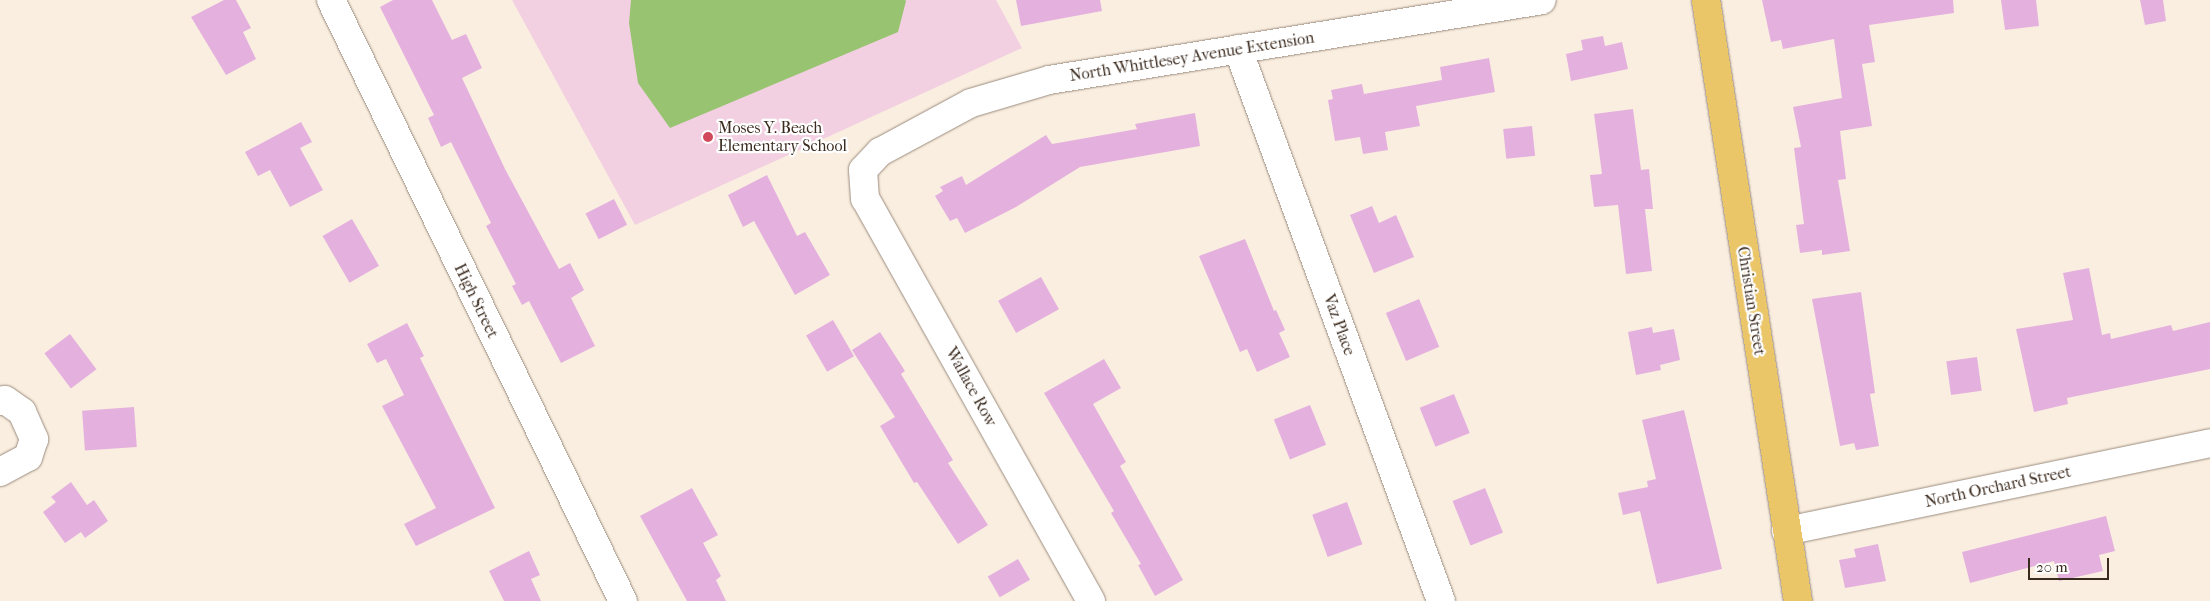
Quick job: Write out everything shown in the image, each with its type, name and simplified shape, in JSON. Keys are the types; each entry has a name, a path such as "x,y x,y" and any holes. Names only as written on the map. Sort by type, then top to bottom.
{"main road":[{"name":"Christian Street","path":"1706,0 1798,601"}],"street":[{"name":"High Street","path":"331,0 622,601"},
{"name":"North Whittlesey Avenue Extension","path":"864,170 880,152 971,103 1049,80 1542,0"},
{"name":"Vaz Place","path":"1238,49 1441,601"},
{"name":"Wallace Row","path":"864,170 865,198 1091,601"},
{"path":"0,401 5,400 22,412 34,440 28,457 0,472"},
{"name":"North Orchard Street","path":"1786,531 2210,443"}],"shaded area":[{"name":"Moses Y. Beach Elementary School","path":"512,0 996,0 1022,48 635,225"}],"green space":[{"path":"631,0 906,1 898,32 670,128 638,83 629,23"}],"building":[{"path":"224,0 236,0 251,28 243,32 256,59 226,75 191,17"},
{"path":"393,0 432,0 452,40 466,34 482,68 462,78 505,169 559,269 570,263 584,290 571,298 595,346 561,363 529,301 522,305 512,286 516,284 486,226 491,223 451,142 441,147 428,118 434,115 380,7"},
{"path":"1016,0 1100,0 1102,11 1021,26"},
{"path":"1762,0 1953,0 1954,13 1869,25 1875,62 1862,64 1872,126 1840,131 1846,179 1838,180 1850,251 1822,255 1822,250 1800,253 1796,225 1804,224 1794,148 1801,147 1793,107 1842,98 1834,39 1783,49 1781,40 1771,42"},
{"path":"2001,0 2036,0 2039,26 2005,30"},
{"path":"2140,0 2163,0 2166,21 2145,25"},
{"path":"1603,36 1605,46 1622,42 1628,69 1571,81 1566,54 1583,50 1581,40"},
{"path":"1489,58 1495,92 1416,106 1420,126 1385,132 1388,150 1363,154 1360,137 1335,141 1328,100 1333,99 1331,90 1362,84 1364,94 1442,80 1440,67"},
{"path":"1633,109 1641,170 1649,169 1653,209 1645,209 1652,271 1626,274 1618,205 1594,207 1590,175 1602,174 1594,114"},
{"path":"1195,113 1200,146 1080,167 1016,207 965,233 957,218 950,221 935,196 943,191 940,187 962,176 966,185 1046,135 1052,144 1137,129 1135,124"},
{"path":"301,122 312,142 300,148 323,190 290,207 270,170 258,176 245,152"},
{"path":"1532,126 1535,156 1506,159 1503,129"},
{"path":"767,175 797,236 805,232 830,275 795,295 754,221 743,227 728,195"},
{"path":"614,199 627,225 599,239 585,214"},
{"path":"1372,206 1379,223 1396,215 1414,257 1374,273 1350,215"},
{"path":"352,219 379,266 350,283 323,236"},
{"path":"1245,239 1274,311 1276,310 1285,330 1279,333 1290,357 1257,372 1247,349 1240,352 1199,256"},
{"path":"2089,268 2102,335 2110,333 2111,339 2171,325 2173,331 2210,322 2210,369 2067,398 2068,404 2034,412 2016,329 2073,320 2063,273"},
{"path":"1041,277 1059,309 1016,333 998,301"},
{"path":"1861,292 1875,393 1870,394 1879,446 1856,450 1854,443 1840,446 1812,299"},
{"path":"1419,299 1439,347 1406,361 1386,313"},
{"path":"833,320 854,356 827,372 806,336"},
{"path":"407,323 424,356 420,358 495,508 416,546 404,524 436,508 382,406 404,395 386,359 377,363 367,344"},
{"path":"1652,327 1653,333 1674,329 1680,360 1660,365 1661,370 1636,375 1628,332"},
{"path":"880,332 905,371 901,374 953,460 948,463 988,525 958,544 917,482 914,483 880,426 895,417 852,350"},
{"path":"70,334 96,369 71,388 44,353"},
{"path":"1977,357 1982,391 1951,395 1946,361"},
{"path":"1104,359 1121,388 1093,404 1126,462 1120,466 1183,580 1155,596 1138,565 1141,564 1111,513 1114,511 1044,393"},
{"path":"1454,394 1470,433 1435,447 1420,408"},
{"path":"1310,405 1326,445 1290,459 1274,420"},
{"path":"134,407 137,447 85,451 82,411"},
{"path":"1684,410 1722,569 1657,584 1640,511 1623,515 1618,493 1648,487 1647,481 1656,479 1642,420"},
{"path":"71,482 87,505 94,500 108,521 85,538 81,532 65,543 43,512 56,502 51,497"},
{"path":"692,488 718,535 703,543 721,576 716,580 726,601 687,601 640,516"},
{"path":"1485,488 1503,533 1471,546 1453,501"},
{"path":"1347,502 1362,544 1328,557 1312,515"},
{"path":"2106,516 2115,551 2099,555 2103,571 2059,581 2054,561 1970,583 1962,552"},
{"path":"1878,544 1886,581 1845,588 1839,560 1856,557 1854,549"},
{"path":"529,551 540,575 531,579 541,601 504,601 489,571"},
{"path":"1018,559 1030,580 1000,597 988,576"}],"place":[{"name":"Moses Y. Beach Elementary School","path":"708,137"}]}
